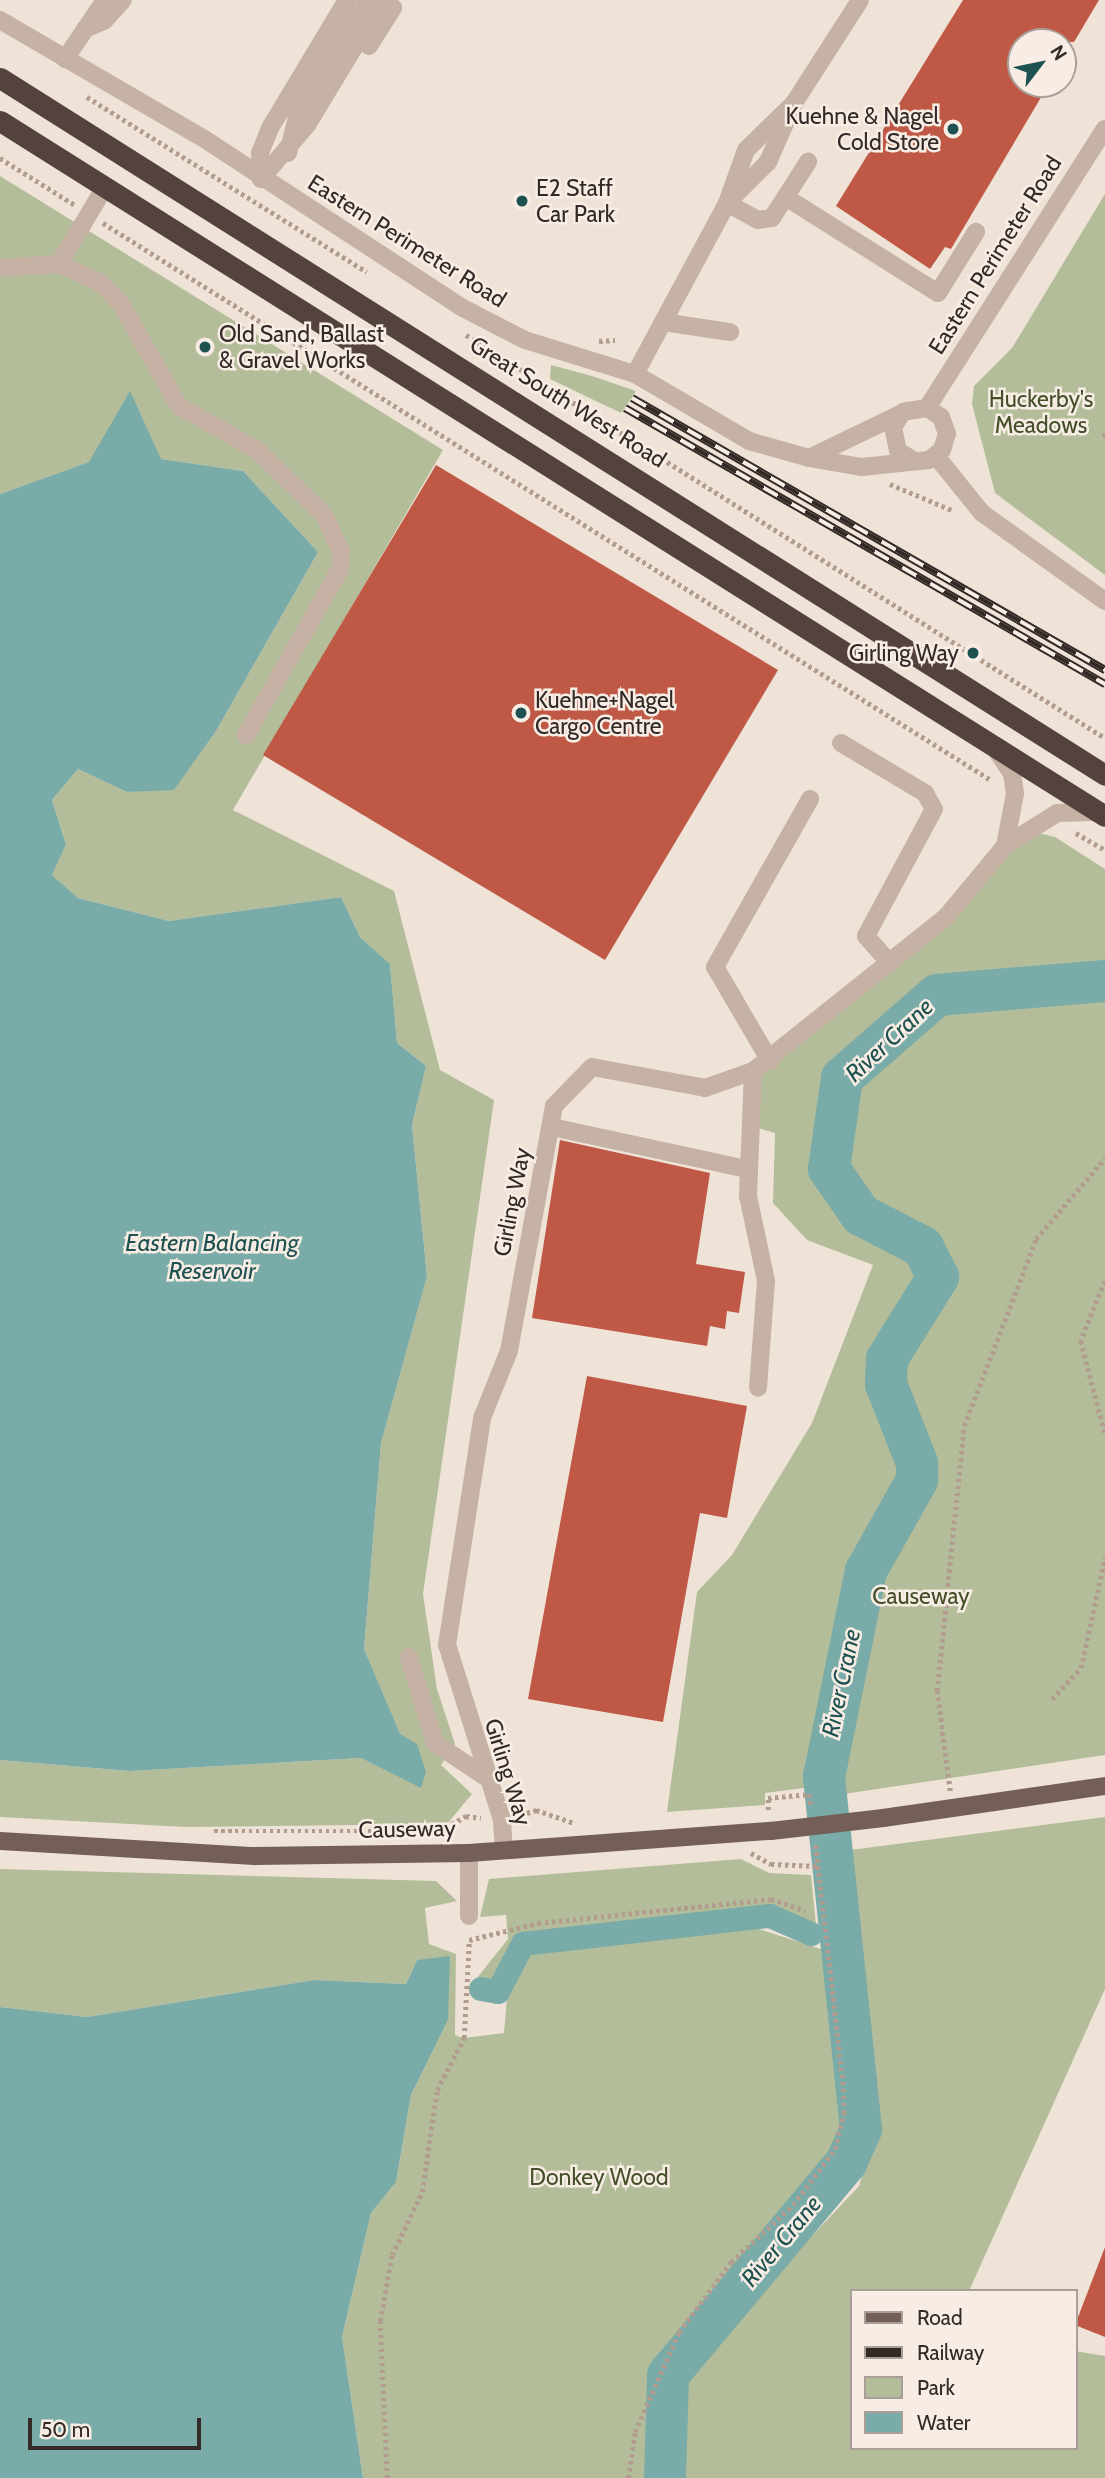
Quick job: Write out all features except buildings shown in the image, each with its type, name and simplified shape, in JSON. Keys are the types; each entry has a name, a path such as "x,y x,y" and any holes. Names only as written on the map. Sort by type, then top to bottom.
{"highway":[{"name":"Great South West Road","path":"0,78 1105,775"},
{"path":"0,121 1103,815"}],"main road":[{"name":"Causeway","path":"0,1842 255,1856 468,1853 760,1831 883,1818 1105,1786"}],"street":[{"path":"85,29 89,0"},
{"path":"65,59 105,0"},
{"path":"85,29 104,21 123,0"},
{"path":"261,179 260,153 270,128 347,0"},
{"path":"635,374 727,203 768,162 794,103 860,0"},
{"path":"261,179 288,153 380,2"},
{"name":"Eastern Perimeter Road","path":"0,20 484,319 526,340 635,374 749,441 809,458 862,467 913,460"},
{"name":"Eastern Perimeter Road","path":"927,408 1105,130"},
{"path":"727,203 758,220 772,218 808,162"},
{"path":"59,264 106,187"},
{"path":"787,198 938,293 976,232"},
{"path":"0,268 59,264 101,283 121,304 179,406 257,450 335,534 340,569 246,735"},
{"path":"663,322 730,332"},
{"path":"809,458 903,412 927,408 945,425 946,442 936,456 913,460 898,451 892,435 903,412"},
{"path":"936,456 982,513 1105,601"},
{"name":"Girling Way","path":"988,742 1012,774 1015,794 1004,846"},
{"path":"841,743 925,793 934,809 866,936 890,964"},
{"path":"770,1062 715,967 810,799"},
{"name":"Girling Way","path":"504,1850 502,1819 484,1776 447,1645 482,1418 509,1351 554,1106 592,1067 705,1088 770,1062 946,917 1004,846 1057,813 1103,815"},
{"path":"753,1071 747,1169 766,1281 758,1388"},
{"path":"552,1127 747,1169"},
{"path":"409,1657 435,1743 484,1776"},
{"path":"468,1853 469,1916"}],"path":[{"path":"83,94 378,279"},
{"path":"0,158 998,787"},
{"name":"Great South West Road","path":"461,331 1105,738"},
{"path":"1105,433 1105,439"},
{"path":"878,480 958,513"},
{"path":"1068,830 1105,850"},
{"path":"949,1786 937,1691 964,1426 1036,1239 1105,1158"},
{"path":"1105,1281 1081,1341 1105,1434"},
{"path":"1052,1699 1081,1668 1105,1557"},
{"path":"770,1810 768,1798 809,1794 812,1818"},
{"path":"205,1831 439,1831 466,1816 502,1819 536,1810 561,1822 585,1823"},
{"path":"628,2478 635,2432 679,2332 731,2262 793,2205 835,2149 845,2113 813,1830"},
{"path":"744,1850 771,1864 817,1866"},
{"path":"470,1941 538,1923 771,1899 805,1911"},
{"path":"387,2478 380,2321 392,2255 422,2192 437,2090 464,2038 469,1916"}],"green space":[{"path":"0,176 443,450 233,810 394,891 440,1070 494,1100 423,1594 437,1689 455,1744 441,1765 472,1794 447,1824 186,1827 0,1817 0,1760 129,1771 361,1758 421,1787 364,1649 381,1443 427,1275 412,1125 426,1066 397,1043 390,964 360,937 341,897 169,921 78,898 52,875 66,843 52,800 78,769 127,792 174,789 216,731 318,552 243,471 161,459 89,462 0,494"},
{"name":"Huckerby's Meadows","path":"1105,194 1105,575 995,493 972,404 974,386 1012,348"},
{"path":"551,365 636,391 621,413 550,379"},
{"name":"Causeway","path":"1026,830 1055,837 1105,869 1105,1755 837,1795 835,1784 765,1793 765,1805 667,1812 697,1592 732,1555 812,1423 873,1265 807,1240 773,1203 775,1133 754,1127 753,1071 890,964"},
{"path":"1105,1817 1105,1989 970,2289 850,2289 850,2450 1077,2450 1077,2351 1105,2356 1105,2478 682,2478 681,2390 749,2303 859,2186 875,2135 850,1850"},
{"path":"741,1859 769,1873 811,1875 816,1925 771,1909 522,1940 496,1987 473,1983 508,1939 506,1915 480,1917 489,1879"},
{"name":"Donkey Wood","path":"0,1869 436,1881 457,1901 425,1908 429,1944 456,1954 455,2035 464,2038 504,2033 508,1984 528,1949 747,1925 833,1953 850,2109 846,2134 797,2210 686,2338 663,2375 647,2438 649,2478 363,2478 342,2337 371,2213 396,2182 411,2095 448,2020 438,1959 417,1960 406,1984 314,1980 87,2017 0,2007"}],"water":[{"name":"Eastern Balancing Reservoir","path":"130,391 161,459 243,471 318,552 216,731 174,790 127,792 78,769 52,800 66,844 52,875 78,898 169,921 341,897 360,937 390,964 397,1043 426,1066 412,1125 427,1276 381,1443 364,1649 400,1734 417,1744 426,1772 421,1788 361,1758 129,1771 0,1760 0,494 89,462"},
{"path":"450,1956 448,2020 411,2095 396,2182 371,2213 342,2337 363,2478 0,2478 0,2007 87,2017 314,1980 406,1984 417,1960"}],"waterway":[{"name":"River Crane","path":"665,2478 668,2375 846,2163 861,2129 824,1777 866,1571 917,1480 917,1463 886,1384 887,1359 938,1277 923,1247 861,1215 829,1169 842,1078 937,995 1105,981"},
{"path":"481,1989 498,1992 523,1944 770,1916 811,1934"},
{"path":"834,1946 841,1955"}],"railway":[{"path":"632,398 1105,670"},
{"path":"625,408 1105,684"}],"place":[{"name":"Kuehne & Nagel Cold Store","path":"953,129"},
{"name":"E2 Staff Car Park","path":"522,201"},
{"name":"Old Sand, Ballast & Gravel Works","path":"205,347"},
{"name":"Girling Way","path":"973,653"},
{"name":"Kuehne+Nagel Cargo Centre","path":"521,713"}]}
